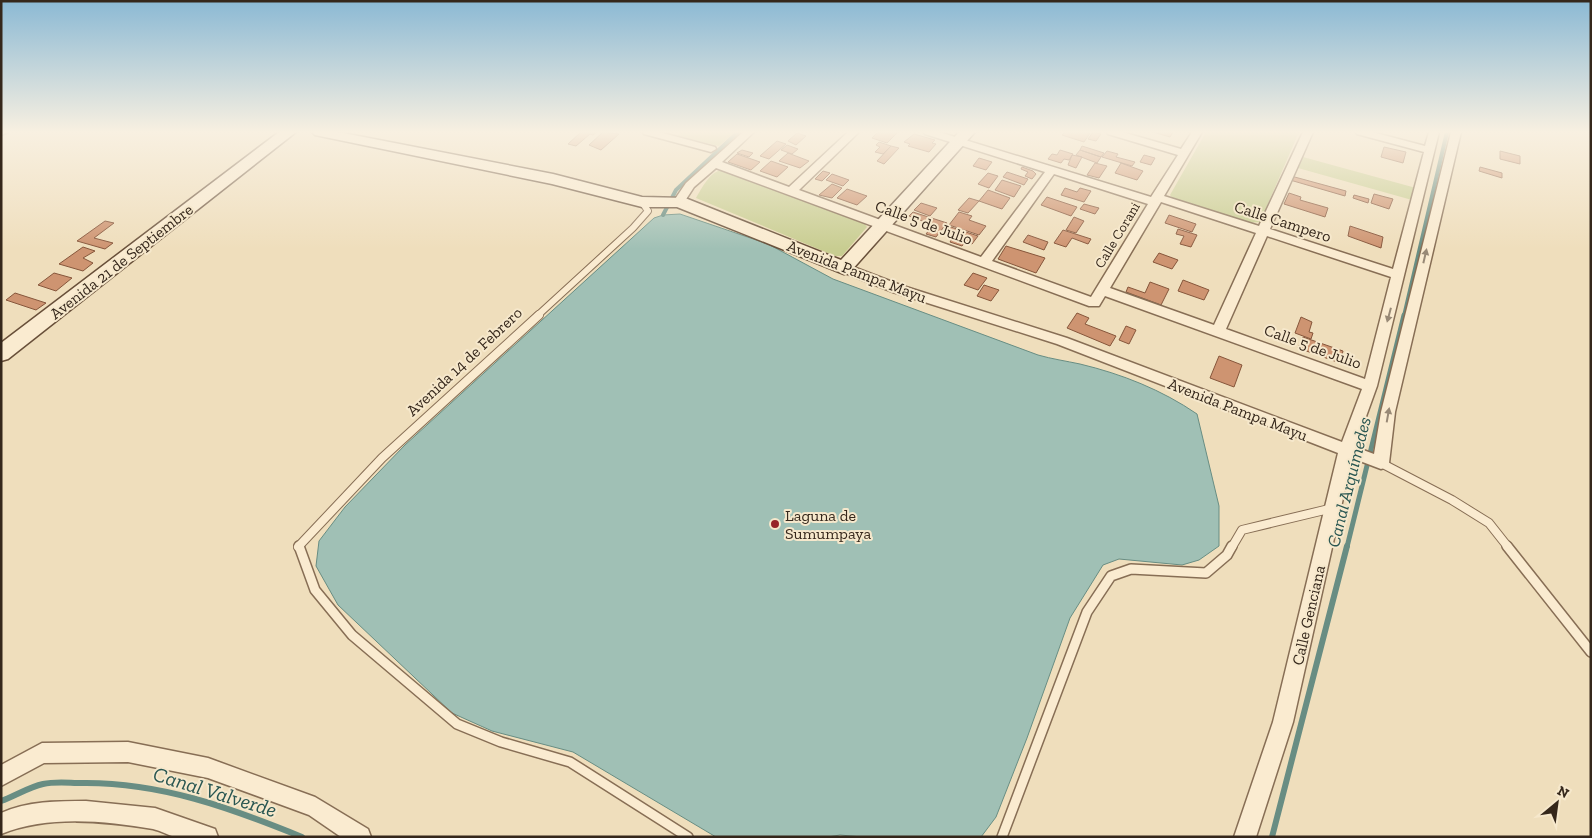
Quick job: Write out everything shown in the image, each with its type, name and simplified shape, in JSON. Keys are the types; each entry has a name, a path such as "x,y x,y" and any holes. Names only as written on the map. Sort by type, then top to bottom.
{"street":[{"name":"Avenida 21 de Septiembre","path":"1,354 237,171"},
{"name":"Avenida Pampa Mayu","path":"511,171 552,179 642,202 679,202 898,289 1062,340 1375,461"},
{"path":"679,202 690,185 705,171"},
{"name":"Calle 5 de Julio","path":"736,171 1094,302"},
{"path":"791,191 812,171"},
{"path":"844,268 931,171"},
{"path":"984,262 1051,171"},
{"name":"Calle Campero","path":"1056,171 1263,231 1399,275"},
{"name":"Calle Corani","path":"1094,302 1173,171"},
{"path":"1218,331 1290,171"},
{"name":"Calle Genciana","path":"1245,837 1283,722 1333,508 1370,386 1399,275 1423,171"},
{"path":"1375,461 1447,171"},
{"name":"Calle 5 de Julio","path":"1102,290 1370,386"},
{"path":"1,776 42,753 128,752 208,768 315,807 360,837"},
{"path":"1,824 14,818 41,812 86,811 155,819 207,837"}],"lane":[{"name":"Avenida 14 de Febrero","path":"642,202 648,211 633,228 382,458 298,547 315,590 352,636 458,724 501,742 570,762 688,837"},
{"path":"1375,461 1452,500 1489,523 1591,652"},
{"path":"1002,837 1086,612 1111,576 1131,569 1206,573 1227,555 1242,530 1333,508"}],"green space":[{"path":"724,171 864,223 867,227 842,256 835,256 696,198 709,178 717,172"},
{"path":"1184,171 1282,171 1260,222 1247,223 1174,200 1170,195"},
{"path":"1309,171 1354,171 1416,188 1412,200"}],"water":[{"name":"Laguna de Sumumpaya","path":"680,214 768,244 833,279 1038,355 1096,368 1126,378 1170,397 1197,414 1219,506 1219,546 1199,560 1182,565 1119,559 1103,565 1070,618 1027,738 996,817 981,837 862,837 840,835 828,837 716,837 573,752 492,731 452,713 338,605 316,566 319,541 345,507 405,445 654,218 663,215"}],"building":[{"path":"760,171 783,171 777,177"},
{"path":"823,171 830,173 822,181 815,179"},
{"path":"1026,171 1033,171 1036,174 1032,179 1025,176 1028,172"},
{"path":"1090,171 1104,171 1099,178 1087,175"},
{"path":"1116,171 1143,171 1137,180 1115,173"},
{"path":"1479,171 1502,173 1502,178"},
{"path":"1007,172 1028,179 1024,185 1003,177"},
{"path":"988,173 998,176 989,188 978,184"},
{"path":"832,174 849,180 843,186 826,180"},
{"path":"1291,176 1346,191 1345,196 1290,180"},
{"path":"1002,180 1021,186 1014,197 995,190"},
{"path":"832,184 842,188 832,198 819,195"},
{"path":"1065,188 1077,192 1080,188 1091,191 1084,202 1061,195"},
{"path":"847,189 867,196 857,205 837,198"},
{"path":"988,190 1010,198 1002,209 979,201"},
{"path":"1289,193 1301,197 1300,200 1328,208 1325,217 1284,204"},
{"path":"1374,194 1393,199 1389,209 1371,203"},
{"path":"1354,195 1369,199 1368,203 1353,198"},
{"path":"1047,197 1077,207 1071,216 1041,205"},
{"path":"969,198 979,201 968,213 958,210"},
{"path":"921,203 937,208 930,216 914,210"},
{"path":"1084,204 1099,208 1095,214 1080,209"},
{"path":"913,212 947,223 936,237 926,234 933,225 909,216"},
{"path":"959,212 972,216 969,220 986,226 979,235 949,225"},
{"path":"1169,215 1196,224 1192,232 1165,223"},
{"path":"1074,217 1084,221 1076,233 1066,230"},
{"path":"105,221 114,223 94,238 113,243 105,249 77,241"},
{"path":"1350,226 1383,237 1381,248 1348,236"},
{"path":"951,227 978,236 972,244 966,241 962,246 950,242 954,236 946,233"},
{"path":"1178,229 1197,235 1191,247 1180,244 1184,236 1176,234"},
{"path":"1063,230 1091,239 1088,244 1072,238 1066,247 1054,243"},
{"path":"1028,235 1048,242 1044,250 1023,242"},
{"path":"1006,246 1045,258 1036,273 998,259"},
{"path":"83,247 95,251 83,258 93,263 83,271 59,264"},
{"path":"1159,253 1178,260 1172,269 1153,262"},
{"path":"54,273 72,278 56,291 38,285"},
{"path":"973,273 987,278 978,290 964,285"},
{"path":"1183,280 1209,290 1204,300 1178,291"},
{"path":"1150,282 1169,289 1161,305 1126,292 1128,287 1145,293"},
{"path":"984,285 999,290 991,301 977,296"},
{"path":"15,293 46,303 36,310 6,300"},
{"path":"1077,313 1089,318 1085,324 1116,336 1110,346 1067,328"},
{"path":"1301,317 1312,322 1309,332 1313,333 1311,339 1295,333"},
{"path":"1126,326 1136,330 1129,344 1119,340"},
{"path":"1303,337 1343,351 1340,363 1298,348"},
{"path":"1219,356 1242,365 1234,387 1210,378"}],"waterway":[{"path":"663,215 676,190 696,171"},
{"name":"Canal Arquímedes","path":"1404,316 1438,171"},
{"name":"Canal Arquímedes","path":"1347,547 1404,315"},
{"name":"Canal Arquímedes","path":"1272,837 1347,546"},
{"name":"Canal Valverde","path":"1,801 32,787 62,782 139,787 167,792 222,807 302,837"}],"place":[{"name":"Laguna de Sumumpaya","path":"775,524"}]}
